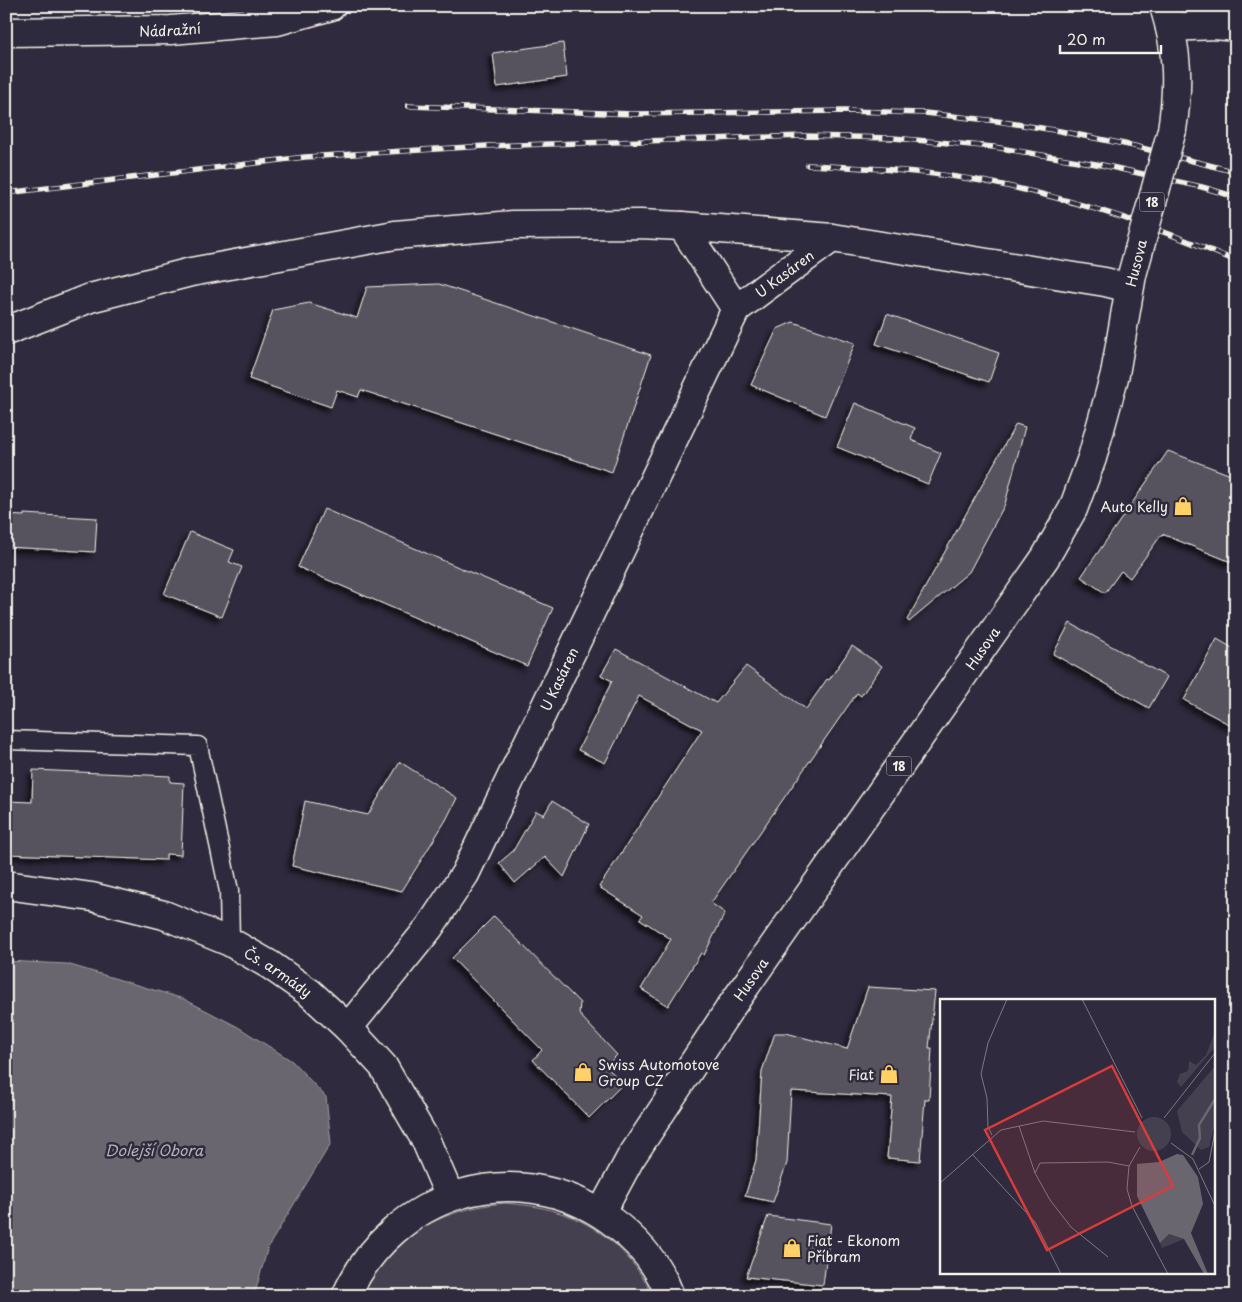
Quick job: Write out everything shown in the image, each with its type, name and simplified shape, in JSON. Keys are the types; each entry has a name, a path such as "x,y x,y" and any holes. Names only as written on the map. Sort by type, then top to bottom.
{"street":[{"name":"Nádražní","path":"6,32 170,30 277,21 331,6"},
{"path":"1167,16 1236,27"},
{"name":"Husova","path":"601,1213 630,1159 728,1011 1041,564 1073,509 1092,458 1114,374 1130,282 1172,130 1177,100 1177,66 1167,16"},
{"path":"6,331 90,298 191,272 395,235 513,225 640,224 832,238 1105,282 1130,282"},
{"path":"682,226 736,309"},
{"name":"U Kasáren","path":"348,1028 429,928 465,874 736,309 832,238"},
{"name":"Čs. armády","path":"6,885 92,897 164,915 230,942 270,964 310,993 348,1028 383,1066 426,1141 450,1197"},
{"path":"346,1296 354,1279 372,1252 394,1229 421,1210 450,1197 482,1189 515,1187 547,1191 578,1201 601,1213 639,1245 654,1265 670,1296"}],"lane":[{"path":"6,740 198,746 229,891 230,942"}],"shaded area":[{"path":"505,1203 551,1210 587,1224 601,1233 626,1255 645,1282 652,1296 363,1296 388,1257 399,1246 425,1227 438,1219 458,1212"}],"water":[{"name":"Dolejší Obora","path":"6,961 67,964 184,999 238,1027 292,1061 326,1097 331,1143 268,1247 254,1296 6,1296"}],"building":[{"path":"563,43 567,77 497,87 493,53"},
{"path":"439,284 651,355 612,472 361,390 358,397 337,390 331,407 249,379 273,310 309,303 357,318 367,287"},
{"path":"887,314 999,353 989,382 876,344"},
{"path":"793,322 855,343 825,416 751,385 777,329"},
{"path":"855,403 915,428 911,440 941,453 928,484 837,447"},
{"path":"1016,424 1025,427 1005,504 969,572 909,622 907,620"},
{"name":"Auto Kelly","path":"1168,451 1236,477 1236,564 1162,534 1130,578 1121,571 1105,593 1081,577"},
{"path":"324,509 553,608 527,666 298,567"},
{"path":"24,514 97,518 95,552 6,547 6,515 24,516"},
{"path":"190,532 234,550 229,562 242,567 222,617 164,594"},
{"path":"1070,623 1167,677 1149,708 1053,654"},
{"path":"1217,639 1236,650 1236,728 1184,700"},
{"path":"852,646 882,666 861,696 857,693 711,903 725,913 704,955 701,953 668,1006 641,989 671,939 640,919 643,915 599,887 702,730 639,696 605,763 578,750 612,681 601,675 616,649 716,703 746,666 806,709"},
{"path":"400,762 457,798 446,820 402,891 292,866 305,801 368,815"},
{"path":"33,770 170,776 170,782 184,783 181,855 166,854 166,860 6,854 6,801 32,802"},
{"path":"552,801 589,824 564,877 545,857 515,883 499,863 513,851 536,811 544,815"},
{"path":"494,916 580,1003 579,1014 617,1055 606,1066 623,1084 589,1118 533,1060 542,1050 452,958"},
{"path":"868,987 935,991 929,1048 932,1048 929,1099 925,1099 920,1161 887,1158 892,1097 791,1091 787,1163 773,1202 745,1196 756,1160 762,1071 775,1033 786,1033 847,1049"},
{"name":"Fiat - Ekonom Příbram","path":"768,1216 831,1224 823,1285 746,1277"}],"railway":[{"path":"408,106 633,114 845,111 925,113 997,121 1060,131 1134,146 1236,172"},
{"path":"6,193 305,157 486,146 805,136 893,138 994,147 1102,165 1202,187 1236,197"},
{"path":"808,165 924,173 993,183 1086,206 1147,226 1236,261"}],"place":[{"name":"Auto Kelly","path":"1183,506"},
{"name":"Swiss Automotove Group CZ","path":"583,1072"},
{"name":"Fiat","path":"889,1074"},
{"name":"Fiat - Ekonom Příbram","path":"792,1248"}]}
